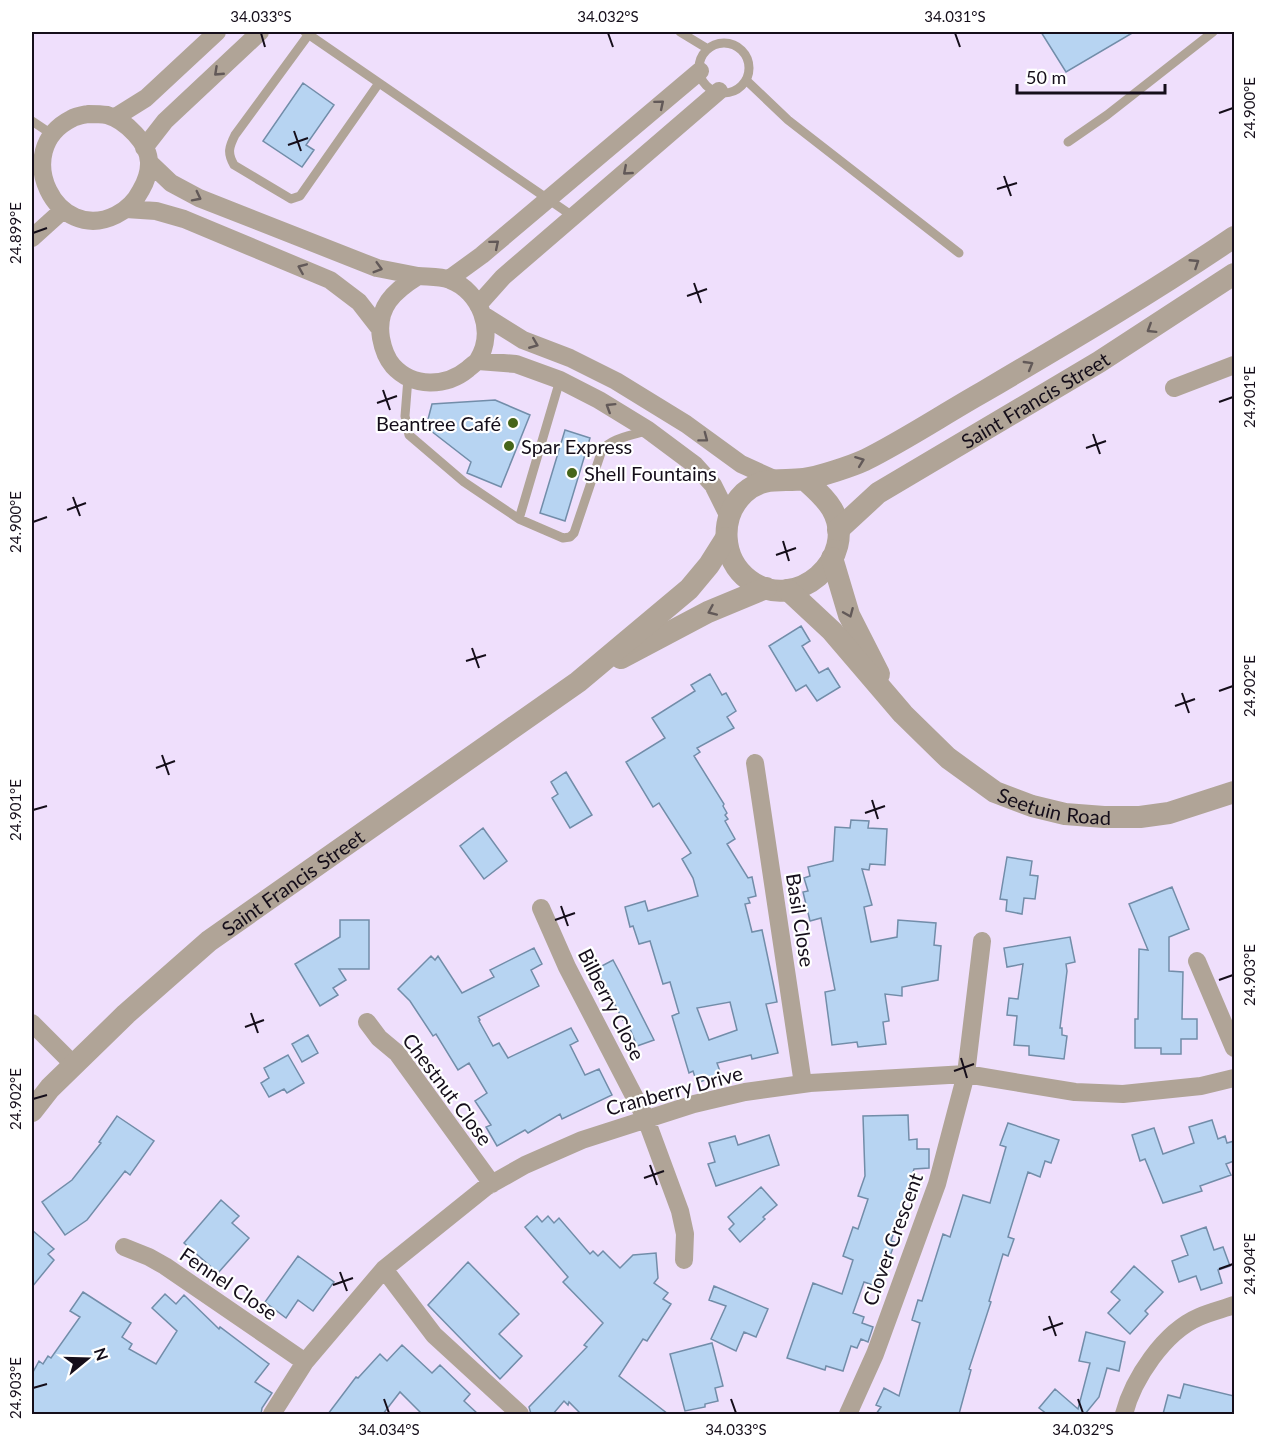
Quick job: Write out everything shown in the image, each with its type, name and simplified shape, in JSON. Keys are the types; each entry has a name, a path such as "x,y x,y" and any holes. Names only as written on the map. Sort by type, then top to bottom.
{"street":[{"path":"114,118 146,98 217,32"},
{"path":"260,32 165,121 147,155 145,183 137,198 126,209 110,218 93,220 76,217 63,210 49,194 42,178 42,160 46,143 57,129 71,119 88,114 114,118 135,133 147,155 171,183 199,198 377,268 449,279 464,287 480,310 523,340 570,358 616,381 686,424 741,464 774,479"},
{"path":"449,279 482,255 700,71"},
{"path":"418,276 400,287 388,299 381,316 383,351 393,366 408,378 425,383 444,382 460,375 477,361 485,332 480,310 503,277 719,91"},
{"path":"630,130 652,150"},
{"path":"126,209 156,212 184,219 330,280 359,302 380,329"},
{"path":"32,238 63,210"},
{"path":"477,361 516,364 560,380 599,400 648,430 695,465 713,485 728,515 745,492 758,484 774,479 804,479 863,461 1115,315 1234,237"},
{"name":"Saint Francis Street","path":"728,515 726,538 730,554 738,569 750,581 765,588 788,590 815,581 828,567 836,549 838,530 878,493 1099,362 1234,274"},
{"path":"1174,388 1234,365"},
{"path":"804,479 821,495 833,511 838,530"},
{"name":"Saint Francis Street","path":"32,1111 50,1088 160,982 209,941 578,682 689,589 726,538"},
{"path":"832,558 849,615 884,683 903,714"},
{"name":"Saint Francis Street","path":"578,682 708,612 765,588"},
{"path":"788,590 832,631 903,714"},
{"name":"Seetuin Road","path":"903,714 948,759 994,792 1032,806 1065,814 1104,818 1140,817 1169,813 1234,792"},
{"name":"Basil Close","path":"755,763 803,1084"},
{"name":"Bilberry Close","path":"542,908 567,967 646,1119 680,1211 685,1234 684,1260"},
{"name":"Clover Crescent","path":"848,1414 875,1354 937,1184 966,1074 982,941"},
{"path":"1197,962 1234,1048"},
{"name":"Chestnut Close","path":"367,1022 397,1053 492,1184"},
{"path":"32,1023 74,1065"},
{"name":"Cranberry Drive","path":"272,1414 305,1362 384,1269 492,1184 525,1165 582,1140 694,1104 734,1094 803,1084 966,1074 1075,1092 1123,1094 1201,1086 1234,1078"},
{"name":"Fennel Close","path":"124,1248 149,1257 165,1266 305,1362"},
{"path":"384,1269 434,1335 520,1414"},
{"path":"1124,1414 1128,1397 1143,1369 1170,1338 1184,1325 1198,1317 1234,1305"}],"lane":[{"path":"680,32 708,49"},
{"path":"1068,142 1107,115 1214,32"},
{"path":"379,83 300,196 291,199 234,165 230,158 228,148 235,135 307,33 574,217"},
{"path":"722,43 738,47 748,60 746,80 730,92 719,91 708,86 700,71 703,56 708,49 722,43"},
{"path":"746,80 788,120 959,253"},
{"path":"32,121 53,135"},
{"path":"408,378 405,416 409,435 464,482 519,519 563,538 570,537 574,533 602,450 606,445 620,438 648,430"},
{"path":"519,519 560,380"}],"building":[{"path":"1041,32 1134,32 1066,72"},
{"path":"303,83 334,105 306,145 314,150 302,167 263,141"},
{"path":"495,400 530,415 501,487 467,473 471,462 426,427 432,404"},
{"path":"565,430 590,438 565,521 540,513"},
{"path":"801,626 810,641 802,646 819,673 828,668 840,687 817,701 806,685 796,691 769,646"},
{"path":"710,674 722,695 726,693 736,711 727,717 734,728 697,748 700,752 694,756 724,804 727,813 725,815 728,819 725,821 735,839 727,844 748,878 752,877 756,896 748,898 750,903 745,904 752,932 762,930 777,1002 766,1004 778,1053 752,1059 751,1055 717,1063 721,1074 697,1083 693,1071 689,1073 672,1016 679,1013 670,982 663,984 650,941 639,944 633,926 630,927 625,907 645,901 648,911 698,896 693,878 682,859 691,853 659,803 653,807 626,762 665,738 652,718 695,691 691,685","holes":["730,1002 737,1030 709,1040 697,1008"]},
{"path":"566,772 592,815 570,828 552,798 558,794 551,782"},
{"path":"851,820 869,821 868,828 887,829 885,865 870,864 869,870 862,869 872,905 864,907 871,942 897,937 898,920 936,923 934,945 941,946 938,980 902,987 902,996 885,994 889,1021 883,1022 886,1044 858,1047 857,1042 832,1045 825,992 835,990 821,918 810,921 803,892 808,891 804,878 810,876 808,867 833,861 835,827 850,828"},
{"path":"483,828 507,861 484,879 460,846"},
{"path":"1007,857 1032,861 1030,875 1038,876 1035,899 1024,898 1022,914 1006,911 1007,900 1000,899"},
{"path":"1172,887 1189,929 1169,937 1169,971 1183,972 1182,1019 1197,1019 1197,1039 1181,1039 1181,1054 1161,1054 1161,1048 1135,1048 1135,1019 1138,1019 1139,949 1148,950 1129,904"},
{"path":"340,920 369,920 369,969 339,969 346,980 333,988 338,995 320,1006 295,964 340,937"},
{"path":"1070,937 1075,962 1066,964 1060,1028 1062,1028 1062,1035 1067,1036 1064,1059 1029,1055 1029,1046 1014,1045 1017,1016 1007,1015 1009,998 1018,999 1023,964 1007,967 1004,948"},
{"path":"534,948 542,964 531,970 539,986 478,1017 479,1021 493,1046 499,1043 508,1058 571,1028 578,1041 570,1045 585,1075 599,1069 612,1095 562,1119 560,1114 528,1133 525,1130 497,1146 486,1127 491,1125 475,1101 487,1093 469,1063 458,1070 436,1034 433,1036 410,1001 398,989 431,956 435,960 438,956 462,993 494,977 490,970"},
{"path":"613,960 654,1040 637,1046 626,1019 623,1020 596,969"},
{"path":"308,1035 318,1053 302,1062 292,1044"},
{"path":"288,1055 304,1083 287,1093 284,1089 269,1097 261,1083 269,1078 264,1068"},
{"path":"908,1115 909,1140 917,1139 917,1149 929,1149 929,1168 914,1169 891,1241 895,1242 879,1287 864,1282 853,1313 864,1317 862,1323 873,1327 868,1342 861,1339 857,1348 851,1346 843,1371 826,1366 825,1370 787,1358 813,1283 842,1294 853,1260 843,1256 853,1227 858,1229 868,1199 858,1196 865,1176 863,1116"},
{"path":"117,1116 154,1141 130,1175 125,1171 87,1220 65,1235 42,1202 72,1180 101,1143 99,1142"},
{"path":"1212,1120 1218,1139 1225,1136 1227,1143 1234,1141 1234,1161 1226,1164 1231,1175 1200,1186 1202,1191 1163,1203 1145,1159 1140,1161 1132,1135 1154,1128 1163,1154 1194,1143 1189,1127"},
{"path":"1008,1123 1059,1140 1051,1163 1045,1161 1040,1177 1028,1172 1008,1237 1014,1239 1008,1256 1003,1254 989,1301 991,1302 969,1369 971,1370 959,1414 876,1414 881,1407 876,1405 884,1388 899,1396 920,1323 912,1320 918,1300 922,1301 943,1234 950,1237 963,1195 990,1203 1006,1147 1000,1145"},
{"path":"769,1135 779,1165 716,1186 708,1164 715,1162 709,1143 735,1136 738,1145"},
{"path":"761,1187 777,1205 740,1242 729,1229 734,1224 728,1217"},
{"path":"221,1200 239,1216 232,1223 249,1238 218,1273 184,1243"},
{"path":"537,1216 542,1222 548,1216 554,1223 559,1218 590,1254 593,1251 598,1256 603,1251 620,1268 633,1255 656,1253 658,1278 654,1283 668,1293 663,1299 671,1304 647,1341 643,1339 619,1376 668,1414 581,1414 569,1402 568,1405 564,1401 553,1414 531,1414 529,1407 587,1347 584,1345 603,1323 563,1282 568,1277 525,1227"},
{"path":"1206,1227 1214,1250 1223,1247 1230,1266 1218,1270 1222,1283 1201,1290 1196,1276 1179,1282 1172,1261 1188,1255 1181,1236"},
{"path":"32,1230 54,1249 48,1254 54,1260 32,1287"},
{"path":"298,1256 334,1282 313,1311 298,1300 286,1318 265,1302"},
{"path":"468,1262 519,1314 499,1334 522,1356 500,1379 428,1305"},
{"path":"1134,1266 1163,1292 1145,1311 1148,1314 1130,1334 1108,1313 1120,1300 1111,1292"},
{"path":"714,1286 768,1309 756,1337 744,1332 736,1351 711,1339 726,1306 709,1300"},
{"path":"83,1292 131,1323 122,1337 132,1344 129,1349 156,1364 177,1331 152,1308 165,1294 176,1304 184,1295 219,1329 220,1327 269,1364 255,1382 272,1393 262,1408 261,1414 32,1414 32,1374 39,1361 43,1364 48,1356 51,1358 80,1317 70,1311"},
{"path":"1086,1332 1125,1342 1119,1371 1107,1368 1099,1397 1085,1414 1047,1414 1039,1408 1055,1389 1078,1409 1090,1363 1079,1361"},
{"path":"712,1343 723,1386 715,1388 718,1401 705,1404 705,1407 685,1411 670,1354"},
{"path":"402,1345 432,1373 440,1365 470,1394 464,1401 478,1414 422,1414 400,1392 383,1414 328,1414 356,1377 358,1378 380,1354 387,1361"},
{"path":"1184,1384 1234,1396 1234,1414 1163,1414 1168,1395 1180,1398"}],"place":[{"name":"Beantree Café","path":"513,423"},
{"name":"Spar Express","path":"509,446"},
{"name":"Shell Fountains","path":"572,473"}]}
